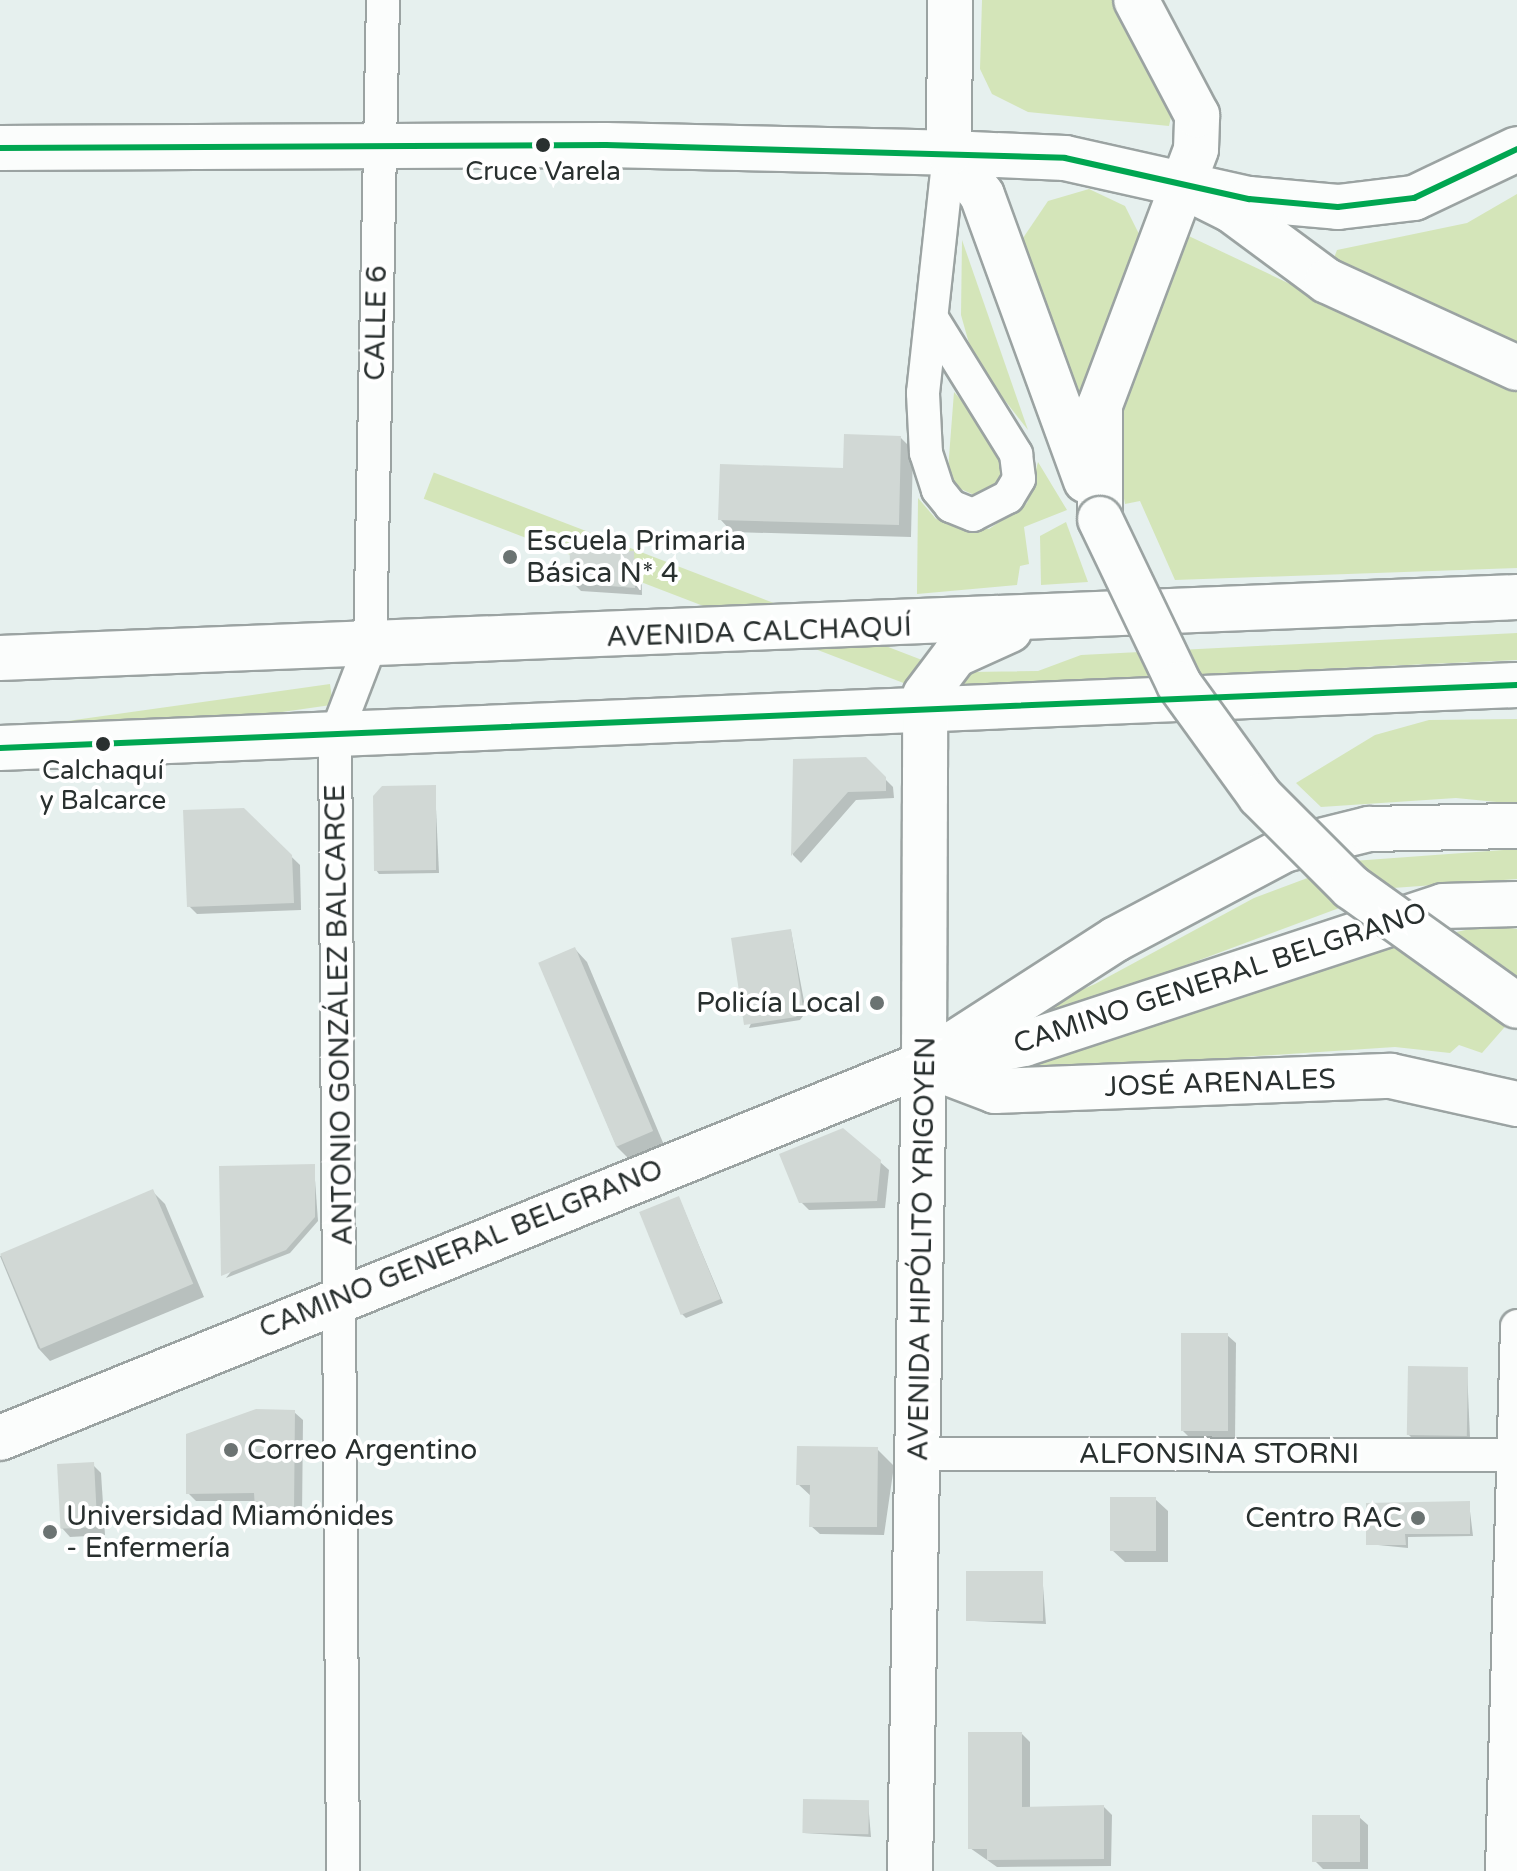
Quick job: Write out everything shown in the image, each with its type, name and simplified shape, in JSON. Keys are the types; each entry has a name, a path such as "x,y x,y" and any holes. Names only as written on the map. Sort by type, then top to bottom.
{"main road":[{"path":"950,0 949,153 982,195 1100,519 1179,684 1260,796 1351,887 1517,1006"},
{"path":"1100,519 1100,405 1185,187 1197,115 1136,0"},
{"path":"0,148 949,153 1065,158 1185,187 1296,205 1363,204 1447,187 1517,149"},
{"path":"1185,187 1231,210 1327,281 1517,368"},
{"name":"AVENIDA CALCHAQUÍ","path":"0,658 1032,621 1517,597"},
{"path":"923,714 940,667 1032,621"},
{"path":"0,748 923,714 1517,685"},
{"name":"AVENIDA HIPÓLITO YRIGOYEN","path":"910,1871 921,1454 923,714"},
{"name":"CAMINO GENERAL BELGRANO","path":"924,1064 1102,947 1284,850 1369,829 1517,826"},
{"name":"CAMINO GENERAL BELGRANO","path":"0,1438 342,1296 924,1064 1024,1044 1443,906 1517,904"},
{"name":"JOSÉ ARENALES","path":"924,1064 995,1091 1391,1076 1517,1104"},
{"name":"AVENIDA HIPÓLITO YRIGOYEN","path":"914,1785 944,1871"}],"street":[{"name":"CALLE 6","path":"370,646 383,0"},
{"path":"933,320 1016,454 1019,479 1008,497 973,515 951,506 938,490 926,453 923,393 933,320 939,191 949,153"},
{"name":"ANTONIO GONZÁLEZ BALCARCE","path":"343,1871 342,1296 335,737 370,646"},
{"path":"1502,1871 1517,1326"},
{"name":"ALFONSINA STORNI","path":"921,1454 1514,1455"}],"green space":[{"path":"982,0 1120,0 1175,98 1169,126 1028,112 992,94 980,69"},
{"path":"1089,189 1125,206 1143,242 1078,404 1024,259 1023,238 1048,201"},
{"path":"1517,194 1517,344 1334,258 1337,250 1467,223"},
{"path":"1176,230 1517,391 1517,568 1175,580 1140,501 1125,504 1111,429"},
{"path":"962,240 1028,430 974,361 961,315"},
{"path":"954,392 1003,447 1000,490 981,498 947,483"},
{"path":"1038,462 1067,510 1024,527 1029,564 1020,566 1017,585 917,594 918,498 936,519 989,529 1027,503"},
{"path":"434,473 922,660 912,686 424,499"},
{"path":"1066,522 1088,582 1041,585 1040,536"},
{"path":"1517,633 1517,660 952,686 972,672 1038,671 1081,655"},
{"path":"330,684 333,705 6,751 3,730"},
{"path":"1517,719 1517,804 1456,798 1321,807 1296,783 1375,735 1429,720"},
{"path":"1517,849 1517,879 1393,888 1009,1031 995,1027 1095,984 1254,898 1353,861"},
{"path":"1489,925 1517,929 1517,1013 1482,1053 1459,1045 1450,1053 1395,1047 1015,1072 1363,952"}],"building":[{"path":"844,434 901,436 899,525 718,520 720,464 843,468"},
{"path":"608,539 608,552 634,551 635,588 571,583 569,541"},
{"path":"866,757 886,777 886,791 848,792 791,856 793,759"},
{"path":"436,785 436,870 374,871 373,796 382,786"},
{"path":"244,808 292,855 294,903 187,907 183,810"},
{"path":"791,929 803,1008 796,1017 744,1025 731,938"},
{"path":"575,947 653,1131 616,1147 538,963"},
{"path":"843,1128 881,1160 877,1201 799,1203 779,1154"},
{"path":"315,1164 315,1217 286,1250 221,1276 219,1166"},
{"path":"153,1189 193,1284 40,1349 0,1254"},
{"path":"679,1196 721,1299 681,1315 639,1212"},
{"path":"1181,1333 1228,1333 1228,1431 1181,1431"},
{"path":"1408,1366 1468,1367 1467,1436 1407,1435"},
{"path":"256,1409 295,1410 294,1510 255,1509 254,1493 186,1494 186,1434"},
{"path":"797,1446 878,1447 877,1527 809,1527 810,1485 796,1485"},
{"path":"94,1462 97,1527 60,1529 57,1464"},
{"path":"1110,1497 1156,1497 1156,1551 1110,1551"},
{"name":"Centro RAC","path":"1470,1501 1470,1534 1405,1534 1406,1545 1366,1545 1366,1503"},
{"path":"966,1571 1043,1571 1043,1621 966,1621"},
{"path":"968,1732 1022,1732 1022,1807 1104,1805 1104,1859 987,1860 987,1849 968,1849"},
{"path":"803,1799 869,1800 868,1834 802,1833"},
{"path":"1312,1815 1360,1815 1360,1862 1312,1862"}],"transit line":[{"path":"0,148 606,145 1065,158 1249,199 1338,207 1414,198 1517,149"},
{"path":"0,748 1517,685"}],"place":[{"name":"Cruce Varela","path":"543,145"},
{"name":"Escuela Primaria Básica N* 4","path":"510,557"},
{"name":"Calchaquí y Balcarce","path":"103,744"},
{"name":"Policía Local","path":"877,1003"},
{"name":"Correo Argentino","path":"231,1450"},
{"name":"Centro RAC","path":"1418,1518"},
{"name":"Universidad Miamónides - Enfermería","path":"50,1532"}]}
